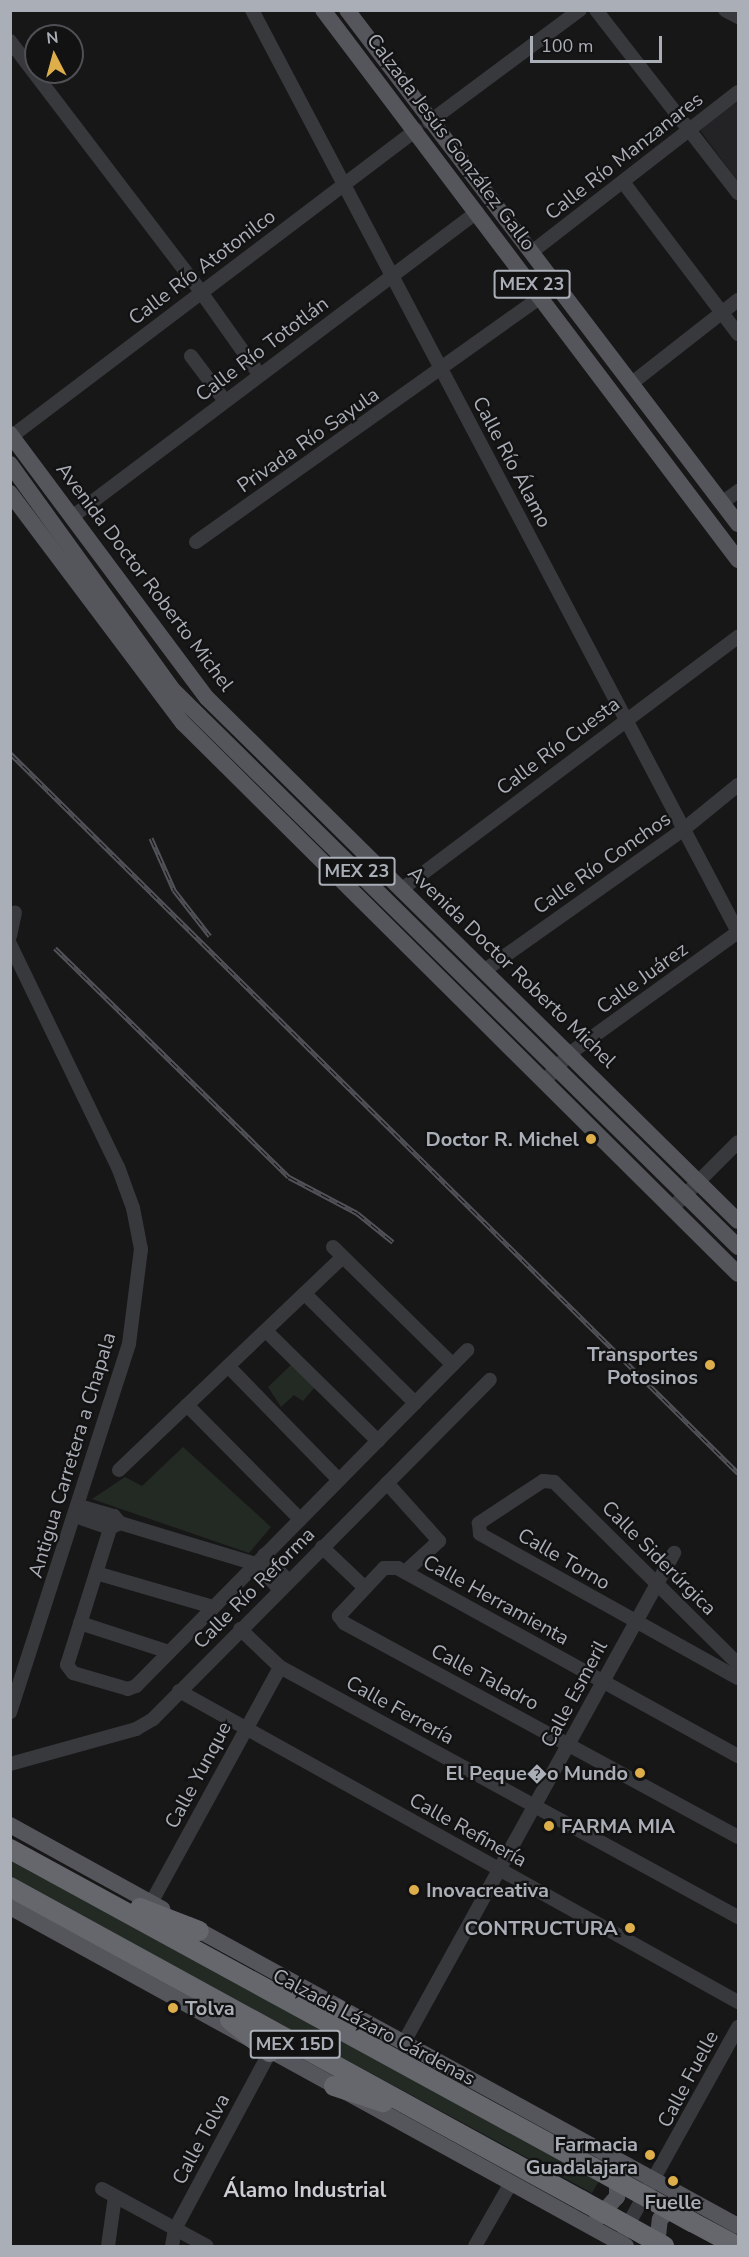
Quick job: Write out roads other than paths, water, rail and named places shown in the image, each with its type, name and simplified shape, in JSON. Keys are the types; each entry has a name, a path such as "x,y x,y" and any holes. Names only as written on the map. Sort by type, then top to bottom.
{"highway":[{"name":"Calzada Lázaro Cárdenas","path":"10,1849 539,2136 737,2247"},
{"path":"67,1880 199,1931"},
{"name":"MEX 15D","path":"10,1887 664,2247"},
{"path":"123,1950 240,2026 270,2052"},
{"path":"338,2009 379,2040 520,2118 539,2136"},
{"path":"334,2086 374,2098 542,2179"}],"main road":[{"name":"Calzada Jesús González Gallo","path":"323,10 533,251 738,524"},
{"name":"Calzada Jesús González Gallo","path":"347,10 477,212 738,560"},
{"path":"517,263 563,293"},
{"name":"Avenida Doctor Roberto Michel","path":"11,435 207,698 570,1053 738,1221"},
{"name":"Avenida Doctor Roberto Michel","path":"10,464 15,488 183,723 738,1274"},
{"name":"Avenida Doctor Roberto Michel","path":"15,488 109,600 172,689 738,1247"},
{"path":"109,600 125,589"},
{"path":"376,915 389,903"},
{"path":"474,986 501,986"},
{"name":"Calzada Lázaro Cárdenas","path":"10,1825 338,2009 404,2042 738,2226"},
{"path":"10,1907 620,2245"},
{"path":"585,2224 610,2210 617,2197 617,2169 610,2157"},
{"path":"657,2247 660,2219 673,2205 688,2198"}],"street":[{"name":"Calle Río Álamo","path":"252,10 738,932"},
{"name":"Calle Río Atotonilco","path":"11,435 343,184 580,10"},
{"path":"596,10 691,129 738,193"},
{"path":"725,10 738,17"},
{"path":"10,41 201,292 259,374"},
{"name":"Calle Río Manzanares","path":"533,251 738,92"},
{"path":"622,182 738,334"},
{"name":"Calle Río Tototlán","path":"72,517 477,212"},
{"name":"Privada Río Sayula","path":"196,542 541,297"},
{"path":"632,383 738,300"},
{"path":"191,356 225,400"},
{"path":"723,502 738,490"},
{"name":"Calle Río Cuesta","path":"402,889 738,636"},
{"name":"Calle Río Conchos","path":"485,970 684,829 738,785"},
{"path":"10,936 15,913"},
{"name":"Calle Juárez","path":"544,1082 570,1053 738,932"},
{"name":"Antigua Carretera a Chapala","path":"10,944 118,1167 139,1228 141,1249 129,1344 77,1511 10,1712"},
{"path":"672,1208 738,1142"},
{"path":"119,1470 305,1294 338,1252 453,1365"},
{"path":"305,1294 415,1403"},
{"path":"266,1331 378,1441"},
{"path":"115,1523 67,1662 73,1673 128,1689 169,1652 467,1350"},
{"path":"228,1366 339,1480"},
{"name":"Calle Río Reforma","path":"10,1764 144,1726 490,1380"},
{"path":"187,1405 300,1519"},
{"name":"Calle Torno","path":"551,1481 543,1481 481,1520 478,1527 480,1534 738,1678"},
{"name":"Calle Siderúrgica","path":"551,1481 738,1664"},
{"path":"387,1483 439,1541 405,1572"},
{"path":"77,1511 260,1560 284,1585"},
{"path":"322,1547 365,1588"},
{"name":"Calle Esmeril","path":"404,2042 674,1553"},
{"name":"Calle Herramienta","path":"365,1588 384,1568 392,1567 405,1572 738,1756"},
{"path":"96,1573 213,1607"},
{"name":"Calle Taladro","path":"365,1588 340,1612 339,1619 738,1837"},
{"path":"80,1623 169,1652"},
{"name":"Calle Ferrería","path":"240,1629 280,1667 738,1917"},
{"name":"Calle Yunque","path":"151,1903 244,1729 280,1667"},
{"name":"Calle Refinería","path":"179,1691 738,2002"},
{"name":"Calle Fuelle","path":"620,2245 738,2027"},
{"name":"Calle Tolva","path":"172,2247 175,2229 270,2052"},
{"path":"475,2247 511,2183"},
{"path":"102,2188 207,2247"},
{"path":"108,2247 115,2196"}],"railway":[{"path":"10,753 738,1473"},
{"path":"151,838 174,890 210,936"},
{"path":"55,948 289,1177 357,1213 393,1242"}],"place":[{"name":"Doctor R. Michel","path":"591,1139"},
{"name":"Transportes Potosinos","path":"710,1365"},
{"name":"El Peque�o Mundo","path":"640,1773"},
{"name":"FARMA MIA","path":"549,1826"},
{"name":"Inovacreativa","path":"414,1890"},
{"name":"CONTRUCTURA","path":"630,1928"},
{"name":"Tolva","path":"173,2008"},
{"name":"Farmacia Guadalajara","path":"650,2155"},
{"name":"Fuelle","path":"673,2181"}],"district":[{"name":"Álamo Industrial","path":"305,2190"}]}
